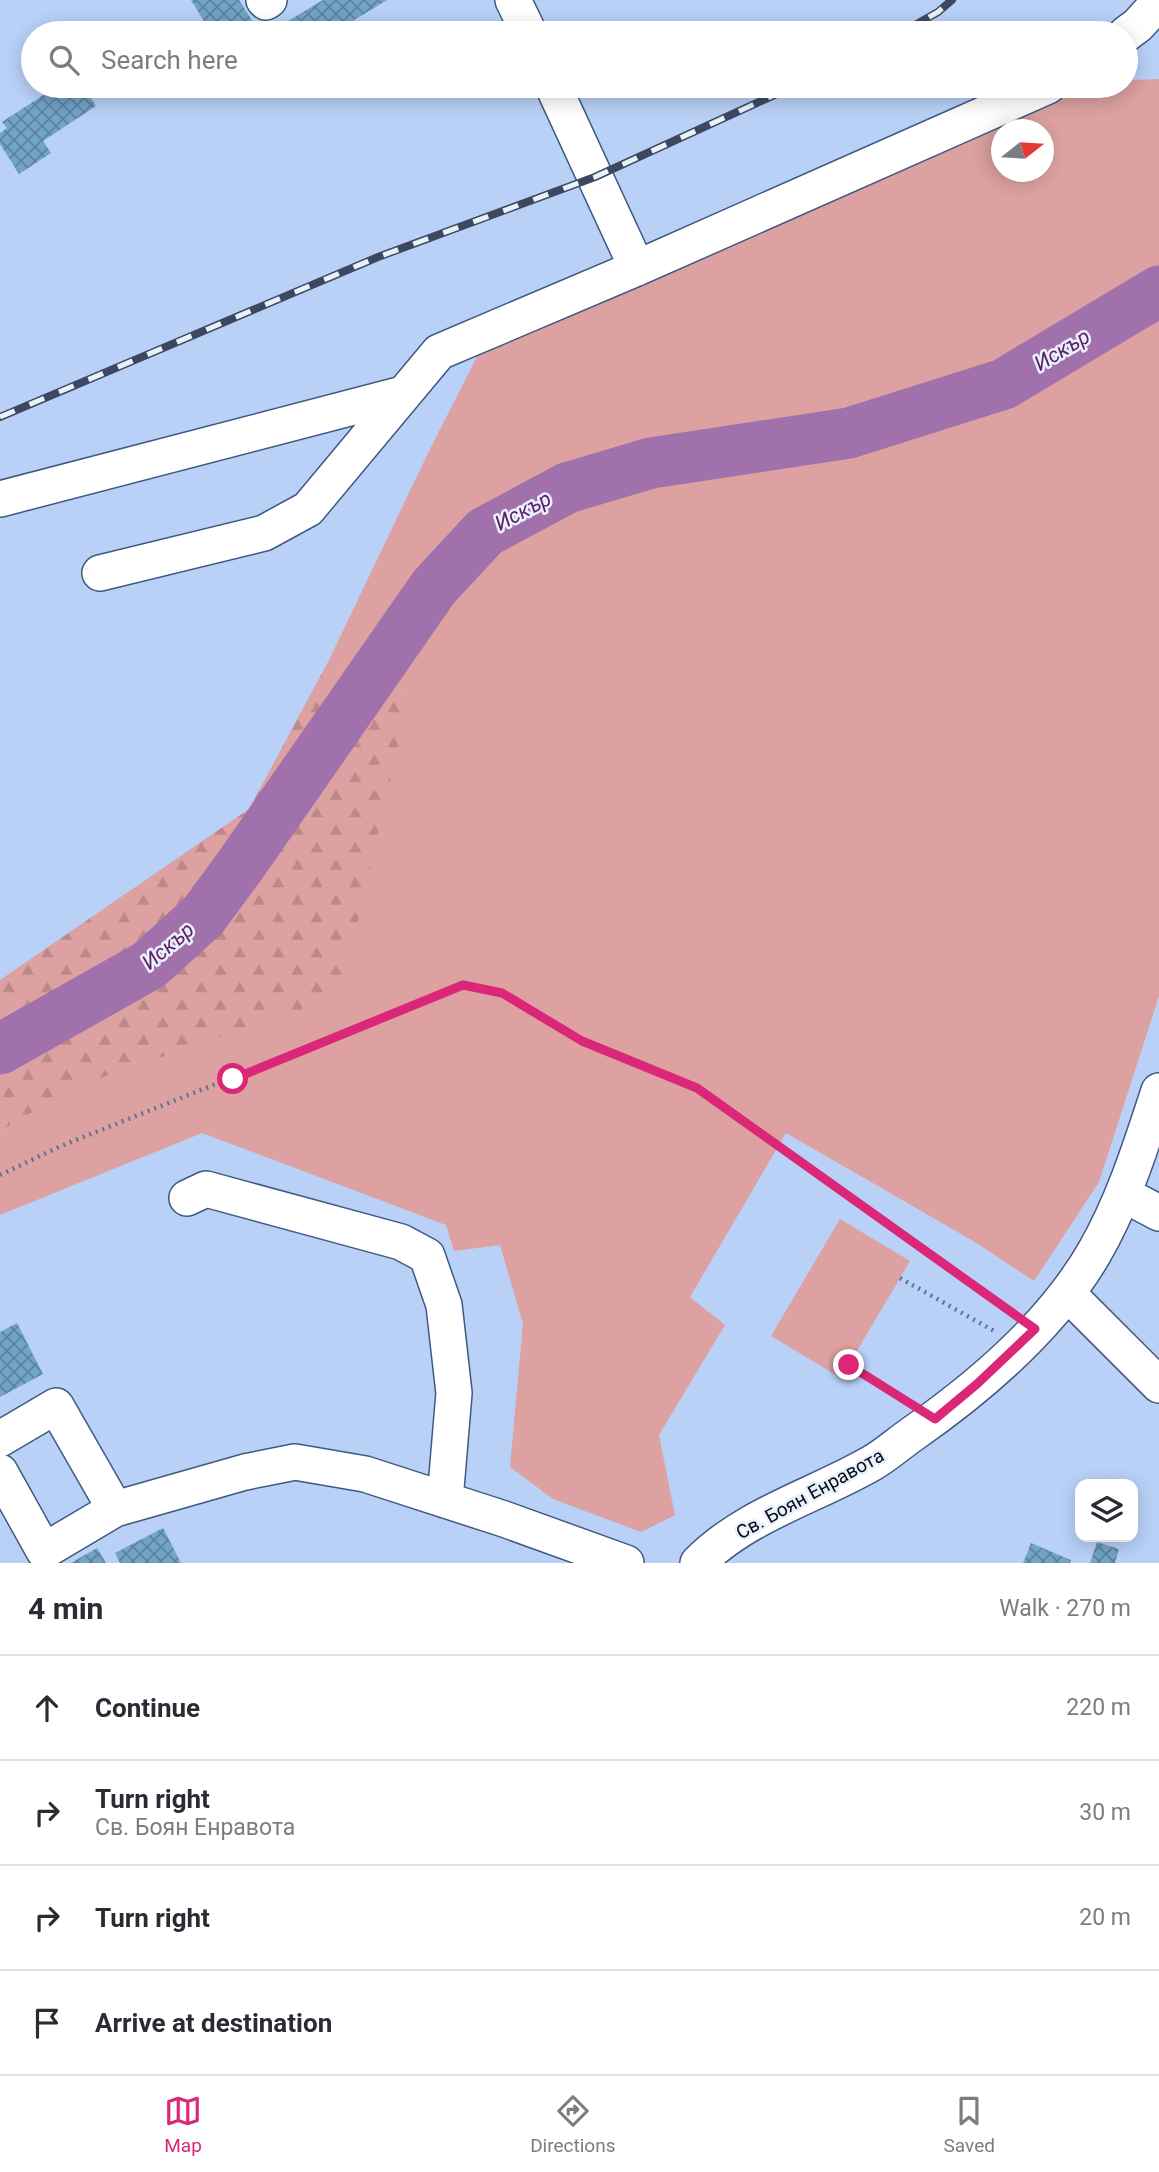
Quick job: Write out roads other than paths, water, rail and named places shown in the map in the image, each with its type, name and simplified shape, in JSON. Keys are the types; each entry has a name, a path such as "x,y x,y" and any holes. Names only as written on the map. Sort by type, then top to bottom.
{"street":[{"path":"513,0 523,21"},
{"path":"1138,25 1159,2"},
{"path":"559,98 637,268"},
{"path":"100,573 264,533 308,509 439,352 637,268 1021,98"},
{"path":"0,499 402,394"},
{"name":"Св. Боян Енравота","path":"698,1563 742,1528 873,1462 935,1419 1027,1337 1066,1293 1094,1254 1123,1194 1159,1091"},
{"path":"187,1198 206,1189 401,1242 427,1255 444,1305 454,1393 445,1500"},
{"path":"1123,1194 1159,1213"},
{"path":"1066,1293 1159,1385"},
{"path":"0,1439 56,1406 115,1509"},
{"path":"0,1472 44,1550 115,1509 245,1472 295,1462 365,1474 626,1563"}],"waterway":[{"name":"Искър","path":"0,1049 149,965 203,916 434,587 485,532 567,488 651,463 849,433 1004,384 1159,291"}],"railway":[{"path":"922,21 952,0"},
{"path":"0,417 378,257 595,177 768,98"}]}
